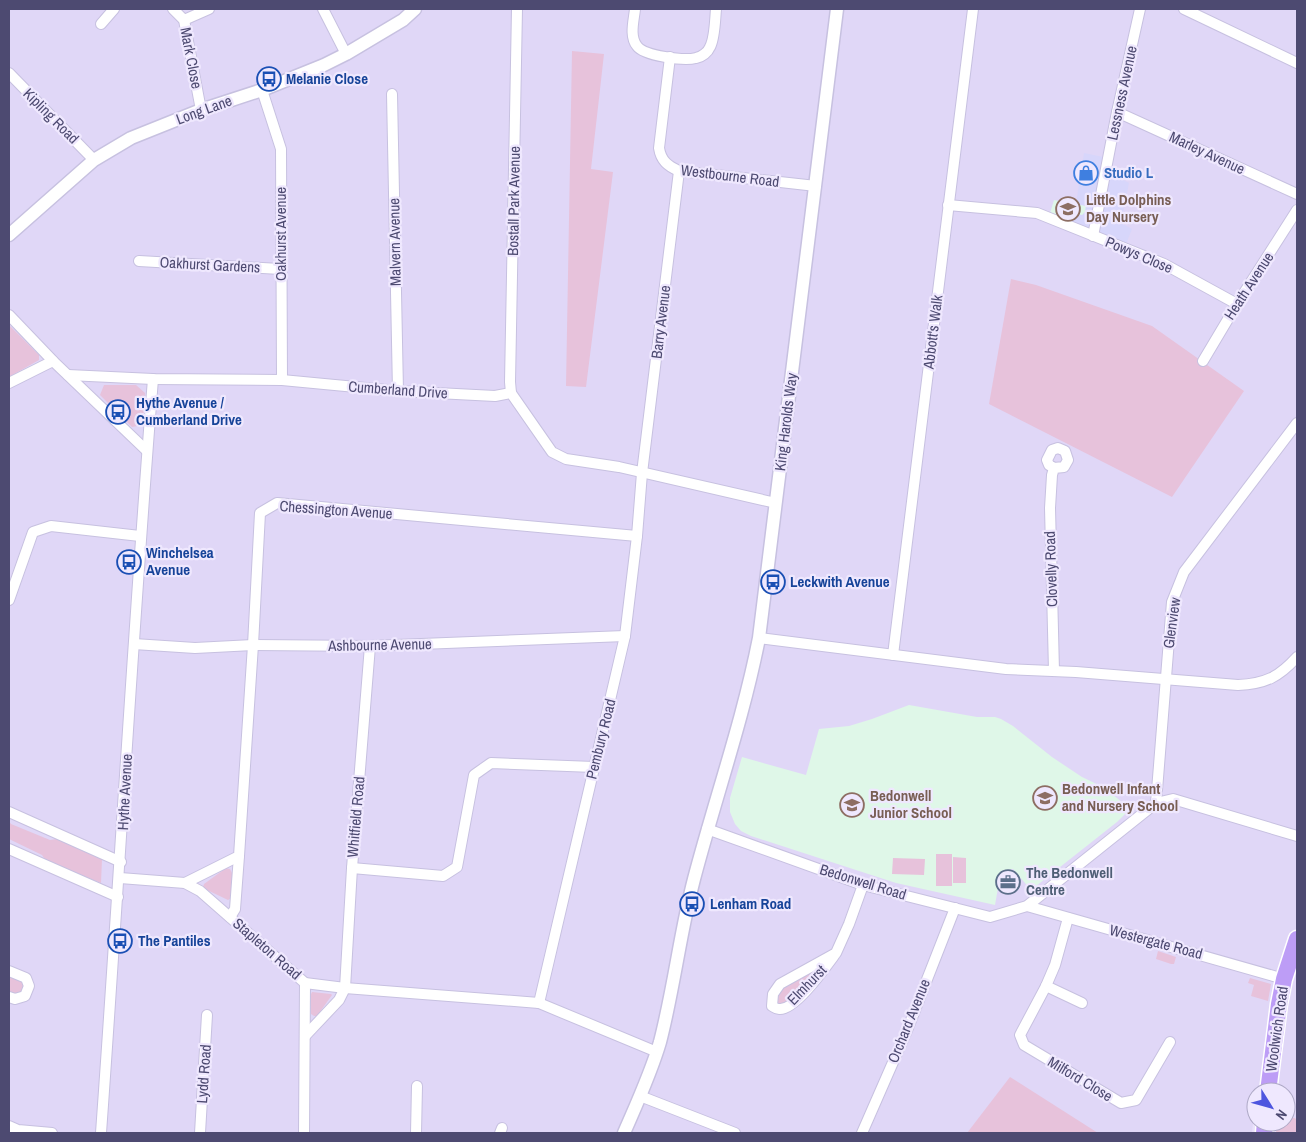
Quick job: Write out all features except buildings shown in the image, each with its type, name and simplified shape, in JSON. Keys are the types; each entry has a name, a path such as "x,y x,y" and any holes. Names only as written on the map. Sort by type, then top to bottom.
{"main road":[{"name":"Woolwich Road","path":"1269,1082 1274,1036 1284,980 1297,939"}],"street":[{"path":"101,24 114,9"},
{"name":"Mark Close","path":"173,9 184,20 201,110"},
{"path":"184,20 209,9"},
{"path":"323,9 346,54"},
{"name":"Long Lane","path":"9,235 94,160 131,138 324,65 403,20 414,9"},
{"name":"Bostall Park Avenue","path":"511,393 518,9"},
{"path":"636,9 632,33 637,47 649,54 694,59 701,57 712,42 716,9"},
{"name":"King Harolds Way","path":"707,829 750,685 759,638 837,9"},
{"name":"Abbott's Walk","path":"893,655 972,9"},
{"name":"Lessness Avenue","path":"1093,236 1117,112 1140,9"},
{"path":"1184,9 1297,63"},
{"name":"Westbourne Road","path":"670,57 659,148 663,160 671,168 816,186"},
{"name":"Kipling Road","path":"9,73 94,160"},
{"name":"Oakhurst Avenue","path":"262,90 281,148 280,269 282,380"},
{"name":"Malvern Avenue","path":"392,94 398,391"},
{"name":"Marley Avenue","path":"1117,112 1297,194"},
{"name":"Barry Avenue","path":"642,472 679,170"},
{"name":"Powys Close","path":"948,205 1037,213 1164,264 1237,304"},
{"name":"Heath Avenue","path":"1203,362 1237,304 1297,210"},
{"name":"Oakhurst Gardens","path":"140,261 280,269"},
{"path":"9,315 53,361 147,451"},
{"path":"9,383 53,361"},
{"name":"Cumberland Drive","path":"68,375 153,379 282,380 398,391 496,396 511,393"},
{"name":"Hythe Avenue","path":"101,1133 120,878 140,536 153,379"},
{"path":"511,393 552,452 566,459 642,472 776,503"},
{"name":"Glenview","path":"1156,803 1172,602 1184,572 1297,423"},
{"name":"Clovelly Road","path":"1054,468 1050,508 1054,671"},
{"name":"Pembury Road","path":"539,1003 626,636 642,472"},
{"name":"Chessington Avenue","path":"230,917 235,909 254,645 260,513 277,503 637,536"},
{"path":"9,600 33,532 51,526 140,536"},
{"name":"Ashbourne Avenue","path":"134,644 195,648 254,645 370,646 626,636"},
{"path":"759,638 1006,669 1224,684 1251,684 1273,678 1283,672 1297,657"},
{"name":"Whitfield Road","path":"345,988 352,868 370,646"},
{"path":"352,868 444,876 457,867 474,775 491,763 594,767"},
{"path":"1156,803 1173,799 1297,836"},
{"name":"Bedonwell Road","path":"707,829 863,885 990,916 1028,906 1156,803"},
{"path":"9,812 121,862"},
{"path":"624,1133 657,1052 674,982 689,898 707,829"},
{"path":"9,849 118,897"},
{"path":"185,883 238,856"},
{"name":"Stapleton Road","path":"120,878 185,883 200,891 305,983 304,1133"},
{"name":"Elmhurst","path":"836,953 780,984 773,994 772,1006 778,1009 784,1008 798,999 823,972 836,953 850,924 863,885"},
{"name":"Westergate Road","path":"1028,906 1221,960 1284,980"},
{"name":"Orchard Avenue","path":"862,1133 908,1028 955,908"},
{"name":"Milford Close","path":"1068,918 1046,986 1020,1035 1024,1045 1121,1103 1136,1100 1170,1042"},
{"path":"9,971 26,978 29,986 25,996 16,999 9,996"},
{"path":"305,983 345,988 539,1003 657,1052"},
{"path":"1046,986 1082,1003"},
{"path":"306,1036 339,1000 345,988"},
{"name":"Lydd Road","path":"200,1133 207,1015"},
{"path":"416,1133 417,1086"},
{"path":"640,1096 735,1133"},
{"path":"9,1126 18,1130 52,1133"}],"shaded area":[{"path":"9,9 1297,9 1297,1119 1296,1082 1246,1082 1246,1132 1252,1133 9,1133"},
{"path":"572,51 604,54 591,169 613,172 586,387 566,386"},
{"path":"1084,153 1108,158 1114,175 1129,183 1121,223 1132,229 1126,244 1050,213 1054,200 1076,203"},
{"name":"Little Dolphins Day Nursery","path":"1054,200 1086,206 1085,212 1082,215 1070,213 1068,220 1050,213"},
{"path":"1011,279 1036,285 1152,326 1244,391 1172,497 989,404"},
{"path":"9,325 39,355 39,360 9,377"},
{"path":"104,385 136,385 145,393 143,425 132,427 100,395"},
{"name":"Bedonwell Junior School","path":"909,705 977,717 1001,719 1082,777 1105,788 1130,809 1117,822 1031,890 1013,869 1001,871 995,905 896,883 751,836 741,831 735,824 730,812 730,798 742,757 806,775 819,729 849,726"},
{"path":"9,821 11,824 50,840 57,839 102,859 101,883 46,861 42,855 9,839"},
{"path":"936,854 952,854 952,886 936,886"},
{"path":"953,857 966,858 966,883 953,883"},
{"path":"893,858 925,859 924,875 892,874"},
{"path":"226,868 230,869 232,873 233,897 228,900 203,887 204,884"},
{"path":"1158,951 1176,957 1174,964 1156,959"},
{"path":"823,963 809,981 783,1004 778,1003 776,1000 780,988"},
{"path":"9,971 26,978 25,996 9,997"},
{"path":"1250,978 1271,984 1268,1001 1251,996 1254,985 1248,983"},
{"path":"312,992 332,995 317,1016 311,1014"},
{"path":"1010,1077 1098,1133 967,1133"},
{"path":"1297,1119 1297,1133 1276,1133 1296,1132"}],"place":[{"name":"Melanie Close","path":"269,79"},
{"name":"Studio L","path":"1086,173"},
{"name":"Little Dolphins Day Nursery","path":"1068,209"},
{"name":"Hythe Avenue / Cumberland Drive","path":"118,412"},
{"name":"Winchelsea Avenue","path":"129,562"},
{"name":"Leckwith Avenue","path":"773,582"},
{"name":"Bedonwell Infant and Nursery School","path":"1045,798"},
{"name":"Bedonwell Junior School","path":"852,805"},
{"name":"The Bedonwell Centre","path":"1008,882"},
{"name":"Lenham Road","path":"692,904"},
{"name":"The Pantiles","path":"120,941"}]}
